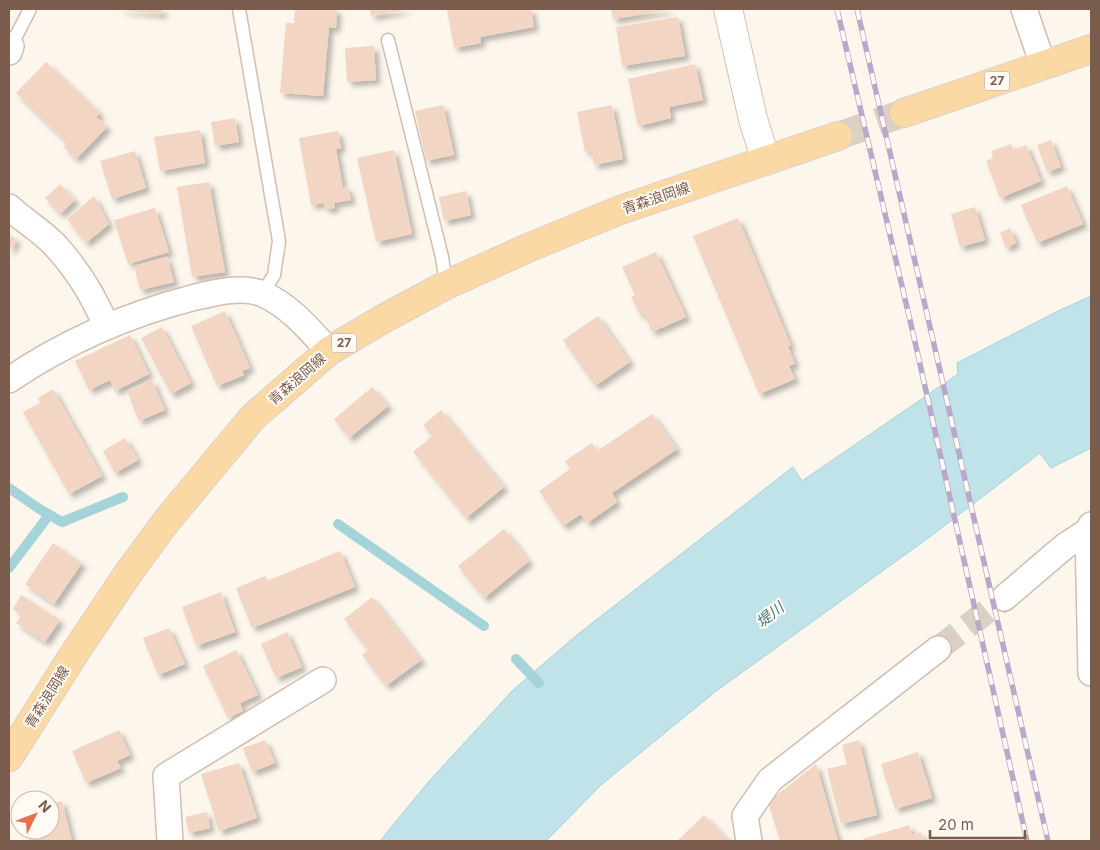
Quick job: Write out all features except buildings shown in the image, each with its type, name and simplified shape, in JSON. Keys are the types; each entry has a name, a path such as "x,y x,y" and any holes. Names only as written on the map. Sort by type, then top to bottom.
{"main road":[{"name":"27","path":"904,113 1091,49"},
{"name":"青森浪岡線","path":"9,757 117,590 165,523 253,417 329,351 446,285 530,247 620,210 838,136"}],"street":[{"path":"728,9 753,119 766,161"},
{"path":"1024,9 1043,65"},
{"path":"9,207 53,244 67,260 92,296 106,326"},
{"path":"9,380 36,361 106,326 167,304 213,293 242,291 262,294 281,304 306,326 329,351"},
{"path":"1004,598 1064,546 1090,528"},
{"path":"1090,528 1091,673"},
{"path":"749,841 746,816 770,780 938,649"},
{"path":"170,841 166,776 323,680"}],"lane":[{"path":"9,48 30,9"},
{"path":"240,9 279,241 274,275 262,294"},
{"path":"388,40 442,257 446,285"}],"water":[{"name":"堤川","path":"1091,296 1091,448 1051,468 1040,453 931,536 715,692 601,785 546,841 380,841 430,780 513,690 578,634 793,467 802,481 958,374 957,363"}],"waterway":[{"path":"9,488 62,522 123,497"},
{"path":"9,568 49,515"},
{"path":"338,524 484,626"},
{"path":"516,659 539,683"}],"tunnel":[{"path":"838,136 904,113"},
{"path":"938,649 1004,598"}],"railway":[{"path":"837,9 913,333 1027,841"},
{"path":"857,9 1048,841"}]}
